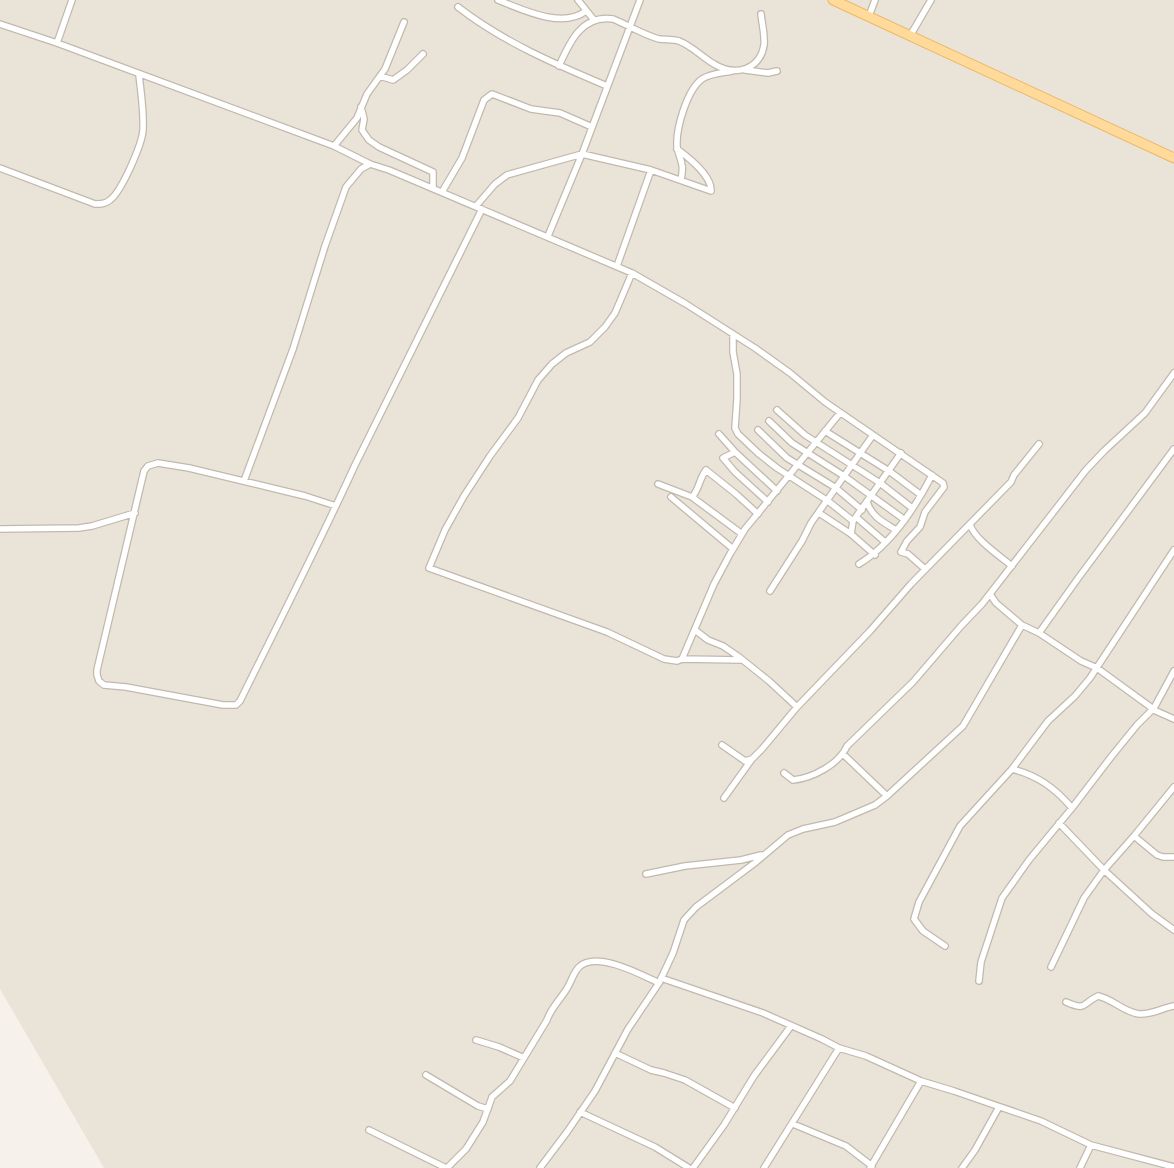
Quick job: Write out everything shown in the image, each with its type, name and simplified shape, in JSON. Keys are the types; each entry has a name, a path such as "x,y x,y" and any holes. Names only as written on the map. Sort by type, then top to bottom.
{"main road":[{"path":"833,0 1174,158"}],"street":[{"path":"57,43 72,0"},
{"path":"498,0 527,12 558,18 576,16 586,11"},
{"path":"578,0 594,20"},
{"path":"548,236 582,154 640,0"},
{"path":"869,16 875,0"},
{"path":"910,36 931,0"},
{"path":"458,7 493,32 559,66 607,86"},
{"path":"745,70 755,65 762,54 764,43 761,14"},
{"path":"559,66 566,50 576,35 587,24 598,18 614,19 660,39 679,42 700,53 715,65 734,71"},
{"path":"334,146 357,118 367,94 385,70 404,22"},
{"path":"0,24 57,43 138,75 334,146 370,164 433,188 617,266 686,304 790,372 840,413 940,480 944,487 925,512 920,526 907,540 901,552 908,554 925,569"},
{"path":"380,76 393,80 407,70 423,54"},
{"path":"681,180 683,167 677,149 679,121 694,89 701,80 709,75 734,71 745,70 768,73 777,71"},
{"path":"0,168 95,204 103,204 111,200 120,189 143,133 138,75"},
{"path":"442,192 462,158 484,100 492,94 532,109 560,113 592,127"},
{"path":"362,107 364,119 362,130 369,140 379,147 433,172 433,188"},
{"path":"336,506 305,496 189,468 158,463 148,466 144,471 97,670 96,675 99,681 104,684 230,706 236,705 240,701 336,506 479,208 495,184 506,175 582,154 651,170 711,191 709,183 697,166 677,149"},
{"path":"244,481 293,349 346,187 361,169 370,164"},
{"path":"617,266 651,170"},
{"path":"632,273 615,313 605,326 590,342 566,353 552,364 538,380 518,418 490,456 459,504 445,530 429,568 607,632 672,662 682,659 742,660"},
{"path":"733,334 737,399 735,428 738,434 758,453 785,474 790,475 855,519 885,542"},
{"path":"784,773 793,780 802,779 814,775 843,754 847,746 860,732 913,682 990,594 1086,470 1145,413 1174,373"},
{"path":"777,410 805,435 880,483 912,508"},
{"path":"682,659 714,584 742,534 840,413"},
{"path":"769,421 792,443 844,476 905,520"},
{"path":"758,430 775,448 798,466 836,488 862,510"},
{"path":"825,431 889,471 921,495"},
{"path":"719,434 735,452 777,491"},
{"path":"770,591 802,541 811,523 873,435"},
{"path":"724,798 752,759 797,707 870,631 925,569 1011,482 1014,475 1039,444"},
{"path":"1039,633 1078,576 1174,449"},
{"path":"735,452 723,458 735,472 768,502"},
{"path":"851,534 855,519 901,453"},
{"path":"692,497 695,494 700,477 706,470 731,489 758,514"},
{"path":"859,564 875,555 905,520 932,475"},
{"path":"658,484 692,497 742,534"},
{"path":"671,498 733,549"},
{"path":"866,502 875,517 896,530"},
{"path":"0,529 86,527 135,513"},
{"path":"819,513 851,534 875,555"},
{"path":"842,528 855,519"},
{"path":"970,524 977,536 1012,566"},
{"path":"945,946 923,931 914,918 919,902 960,826 1012,768 1042,727 1075,696 1098,668 1174,550"},
{"path":"990,594 996,603 1022,625 1039,633 1081,661 1098,668 1154,708 1174,719"},
{"path":"540,1168 595,1091 628,1029 660,981 673,953 684,920 696,907 794,832 835,822 875,805 887,796 963,726 1022,625"},
{"path":"695,630 708,640 723,646 739,657 797,707"},
{"path":"979,981 981,962 1002,898 1029,860 1119,747 1154,708 1174,671"},
{"path":"722,745 745,761 752,759"},
{"path":"843,754 887,796"},
{"path":"1012,768 1041,780 1072,808"},
{"path":"1051,967 1084,898 1104,870 1174,787"},
{"path":"1059,823 1104,870 1152,914 1174,930"},
{"path":"1134,836 1157,855 1174,858"},
{"path":"646,874 685,866 740,860 766,853"},
{"path":"369,1130 446,1168 466,1148 483,1122 492,1097 510,1081 547,1020 551,1009 565,992 574,974 585,963 601,961 763,1014 798,1028 839,1048 866,1056 921,1082 954,1091 1041,1121 1091,1145 1174,1167"},
{"path":"1066,1002 1078,1007 1084,1006 1098,996 1106,998 1137,1014 1147,1014 1174,1006"},
{"path":"693,1168 735,1108 754,1076 791,1026"},
{"path":"476,1040 500,1047 524,1058"},
{"path":"764,1168 839,1048"},
{"path":"615,1053 651,1070 685,1080 735,1108"},
{"path":"426,1075 478,1106 488,1109"},
{"path":"793,1124 846,1146 871,1167 921,1082"},
{"path":"962,1168 975,1150 999,1108"},
{"path":"580,1112 655,1147 688,1168"},
{"path":"1080,1168 1091,1145"}],"shaded area":[{"path":"0,0 1174,0 1174,1168 104,1168 0,989"}]}
